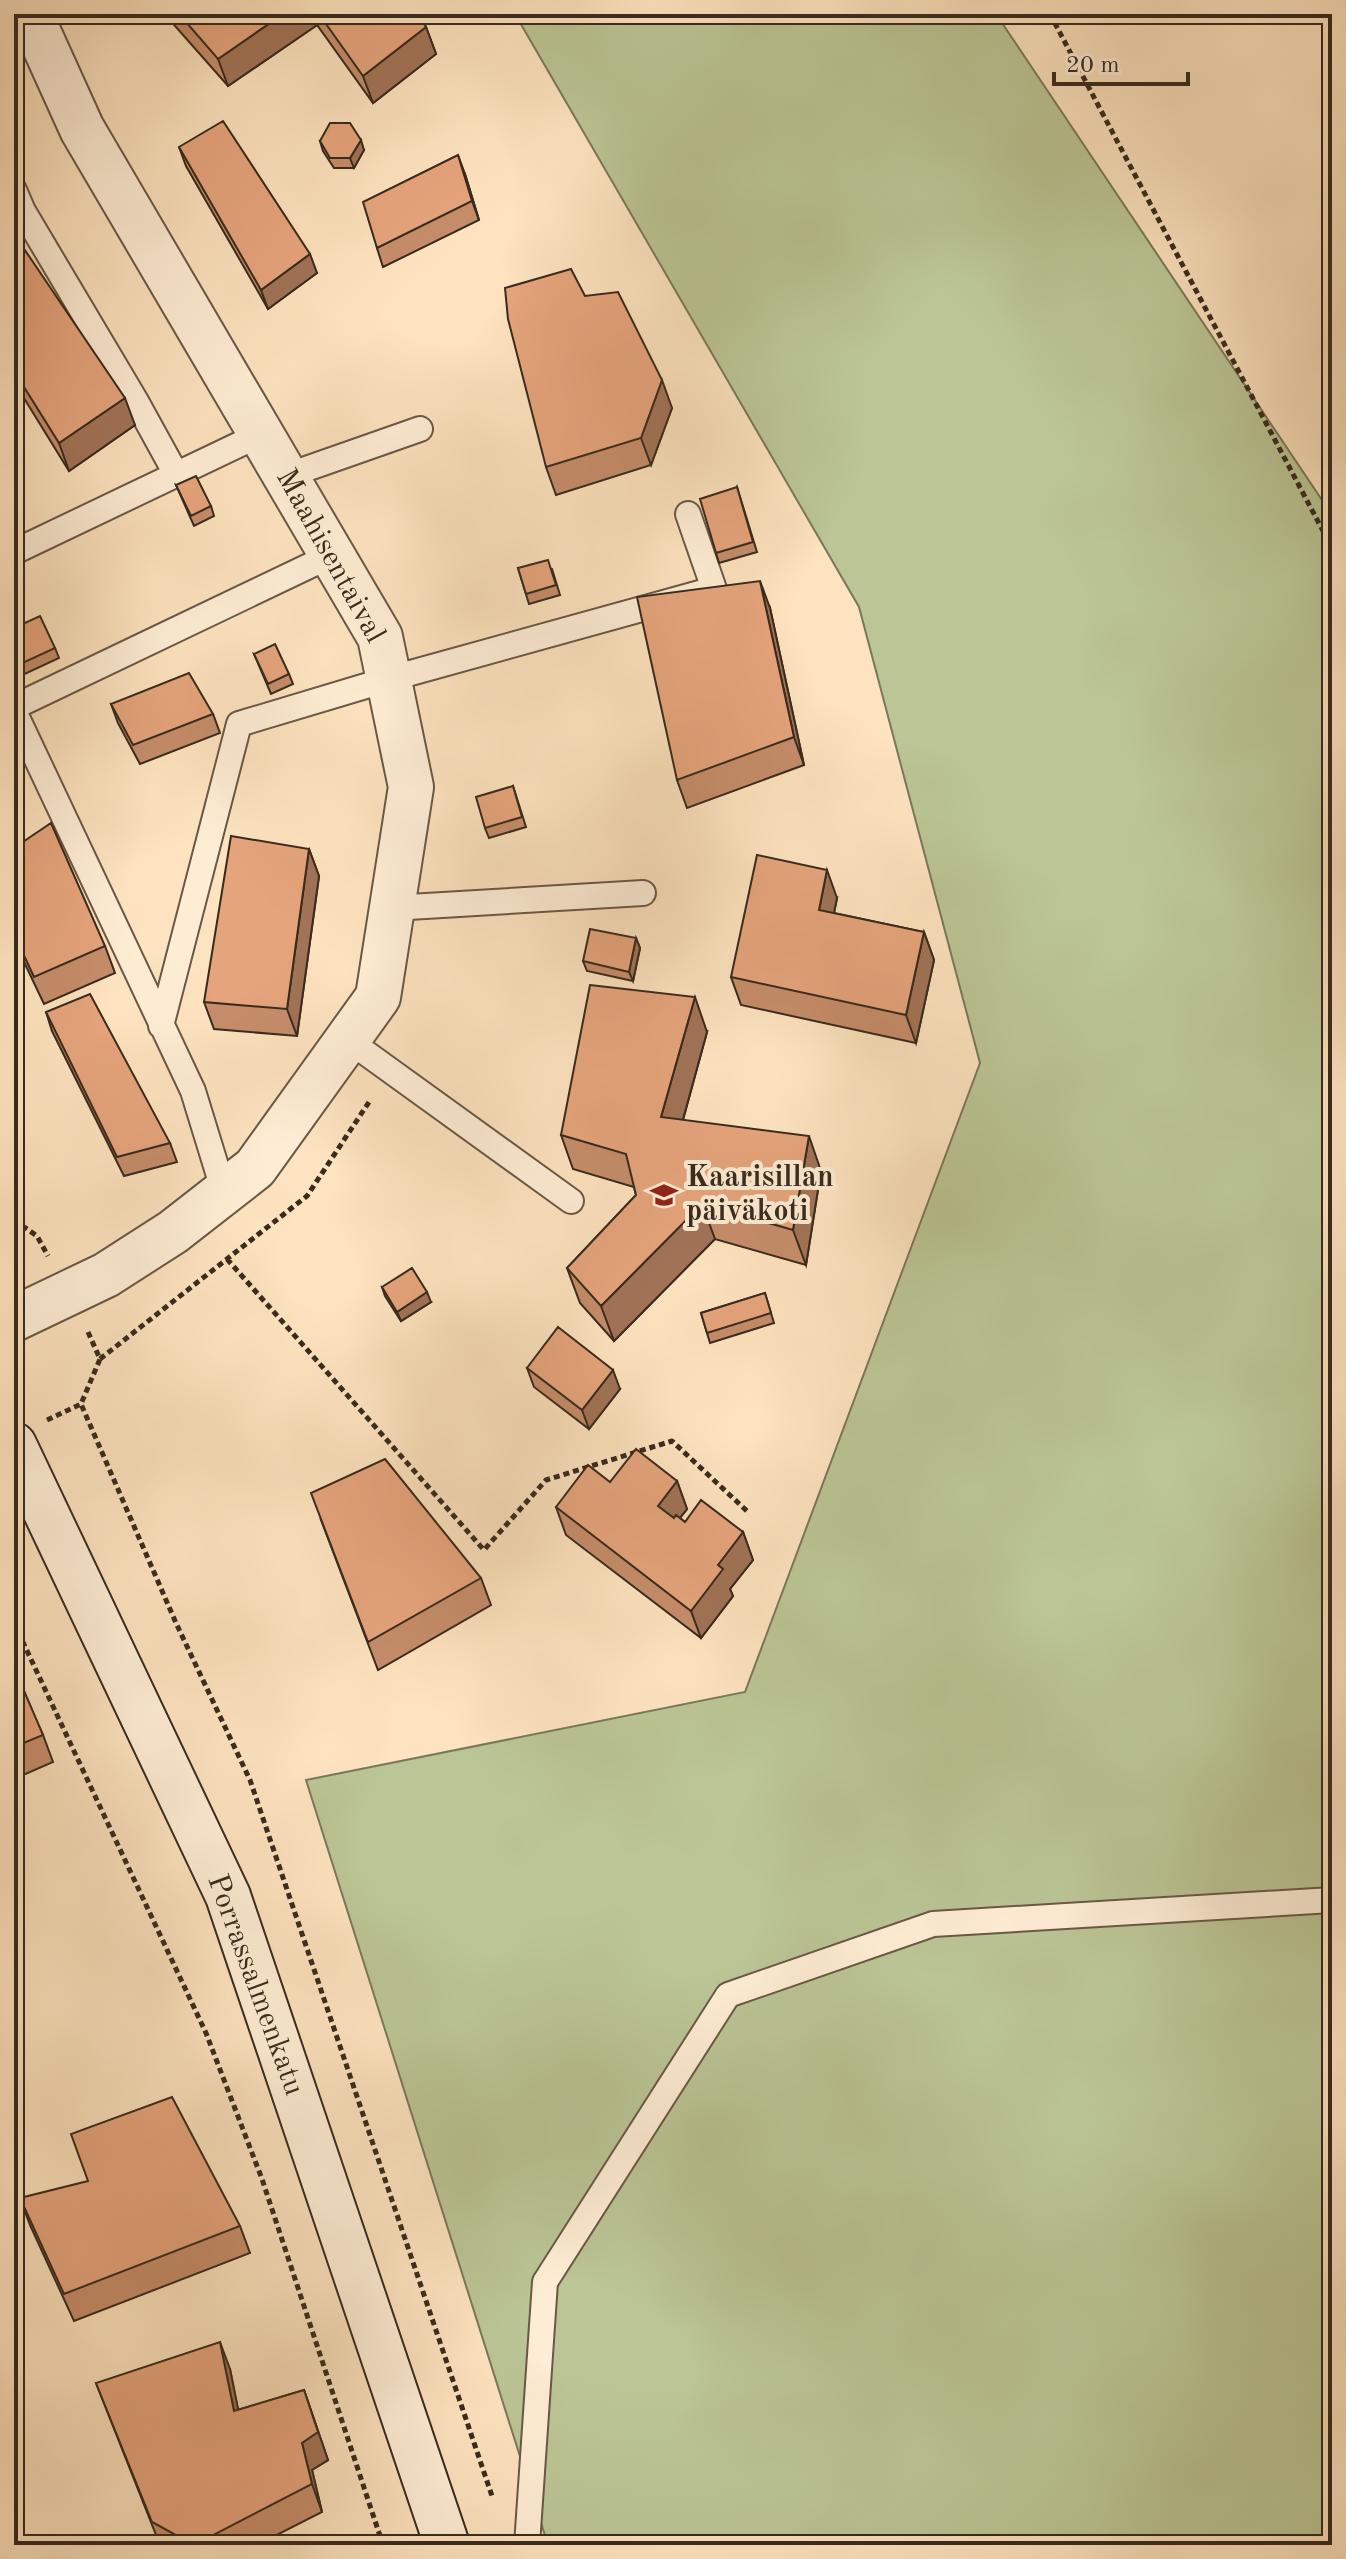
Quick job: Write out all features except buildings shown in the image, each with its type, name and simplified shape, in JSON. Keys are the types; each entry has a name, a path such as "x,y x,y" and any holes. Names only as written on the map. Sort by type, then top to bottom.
{"street":[{"name":"Maahisentaival","path":"14,1319 106,1275 173,1232 255,1168 378,997 411,787 380,637 82,129 30,14"},
{"name":"Porrassalmenkatu","path":"14,1445 228,1896 447,2545"}],"lane":[{"path":"14,190 23,211 176,474"},
{"path":"286,476 420,429"},
{"path":"14,552 261,434"},
{"path":"161,1026 239,724 714,589 688,514"},
{"path":"224,1192 193,1091 14,709 332,555"},
{"path":"392,908 643,893"},
{"path":"348,1040 571,1201"},
{"path":"527,2545 545,2282 728,1995 933,1924 1332,1900"}],"path":[{"path":"1050,14 1332,548"},
{"path":"14,1220 37,1236 70,1293 100,1359 81,1404 176,1623 250,1780 493,2500"},
{"path":"227,1259 484,1550 546,1480 672,1441 748,1512"},
{"path":"14,1623 206,2033 262,2179 383,2545"}],"green space":[{"path":"515,14 996,14 1332,515 1332,2545 548,2545 306,1780 745,1692 980,1063 859,607"}],"place":[{"name":"Kaarisillan päiväkoti","path":"664,1195"}]}
